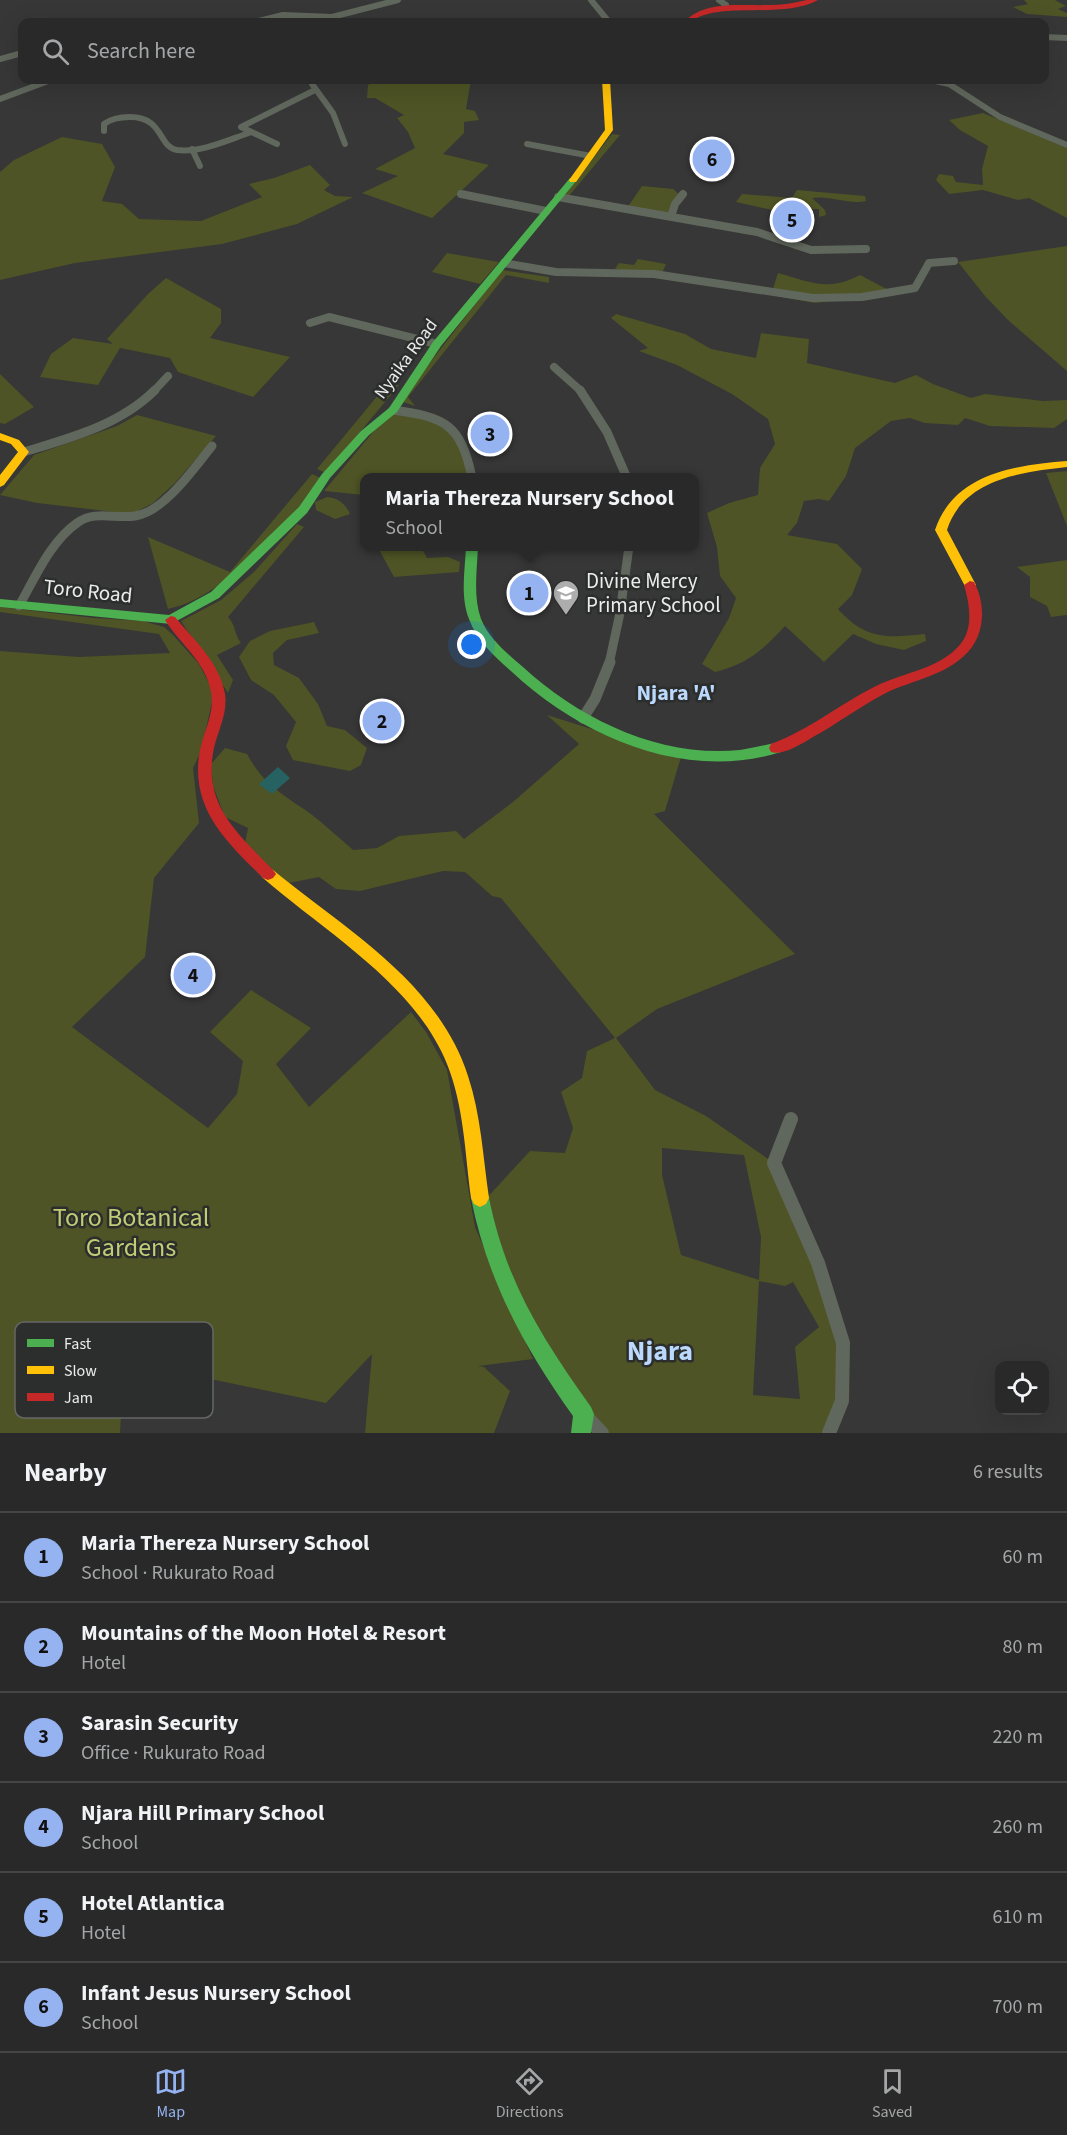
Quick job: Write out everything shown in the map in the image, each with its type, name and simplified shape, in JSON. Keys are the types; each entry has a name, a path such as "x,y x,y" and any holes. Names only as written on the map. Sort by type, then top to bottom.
{"street":[{"path":"338,18 398,0"},
{"path":"591,0 606,18"},
{"path":"690,18 693,13 722,3 778,7 815,0"},
{"path":"271,18 283,15 312,18"},
{"path":"1049,37 1067,38"},
{"path":"0,59 18,54"},
{"path":"0,99 40,84"},
{"path":"312,84 333,113 345,144"},
{"name":"Nyaika Road","path":"171,620 203,603 256,558 303,510 326,476 365,433 393,410 438,344 591,156 609,130 606,84"},
{"path":"948,84 1000,117 1067,145"},
{"path":"277,144 249,134 242,127 315,90"},
{"path":"104,131 104,124 111,119 146,118 154,122 170,147 192,149 249,134"},
{"path":"1049,138 1067,136"},
{"path":"527,144 591,156"},
{"path":"192,149 200,166"},
{"path":"461,194 546,211"},
{"path":"671,217 682,194"},
{"path":"558,197 757,232 811,250 866,249"},
{"path":"504,263 556,272 654,274 813,298 862,297 915,288 925,274 929,262 954,261"},
{"path":"310,323 329,316 438,344"},
{"path":"554,367 570,377 585,397 619,456 625,473"},
{"path":"0,483 24,452 120,419 154,392 168,376"},
{"path":"393,410 427,415 443,420 455,429 466,450 471,473"},
{"path":"0,436 15,442 24,452"},
{"path":"20,606 59,542 72,526 98,514 142,514 179,484 212,446"},
{"path":"472,551 471,598 475,619 484,635 546,698 583,718 652,748 678,754 724,756 755,753 775,749 802,736 848,707 948,660 968,643 976,616 966,570 941,530 942,524 975,484 990,473 1067,464"},
{"path":"583,718 602,686 616,634 628,551"},
{"name":"Toro Road","path":"0,603 171,620"},
{"path":"171,620 210,672 219,693 216,719 206,753 205,788 218,820 269,877 417,1000 444,1039 452,1055 468,1117 488,1241 499,1273 514,1310 536,1347 584,1414 602,1433"},
{"path":"791,1119 774,1163 818,1263 843,1343 842,1401 829,1433"},
{"path":"581,1433 584,1414"}],"green space":[{"path":"1024,0 1055,0 1066,6 1058,9 1067,13 1067,17 1027,14 1013,7 1028,4"},
{"path":"470,84 466,109 475,111 479,120 464,122 464,133 443,154 489,165 432,218 362,193 398,176 375,169 415,148 408,132 397,118 404,115 375,98 367,98 368,85"},
{"path":"983,113 1067,148 1067,218 1029,198 1018,200 983,190 949,194 936,180 939,174 953,176 956,182 983,185 982,169 988,146 960,130 949,120"},
{"path":"612,134 620,135 568,197 564,196"},
{"path":"62,137 102,144 115,167 102,201 122,204 139,219 201,221 262,197 249,184 310,165 330,185 324,190 335,196 353,197 297,224 222,244 75,263 0,280 0,172 14,160"},
{"path":"642,186 673,189 680,195 669,215 627,208"},
{"path":"797,190 865,196 866,201 812,198 825,210 826,215 819,217 819,209 772,210 736,202 742,194 792,198"},
{"path":"1067,246 1067,371 1009,321 985,296 958,262"},
{"path":"447,253 499,262 480,284 432,272"},
{"path":"638,259 666,264 662,273 700,282 615,269 619,263 634,265"},
{"path":"502,270 549,277 549,283 506,275 408,397 415,406 400,401"},
{"path":"778,273 819,284 838,283 860,275 896,294 815,303 771,295"},
{"path":"166,278 221,309 221,323 210,338 290,357 253,397 178,372 170,358 120,348 98,385 40,377 51,354 73,338 113,344 107,339 148,294"},
{"path":"616,314 685,334 711,349 756,358 761,333 809,339 807,363 895,383 916,375 971,398 985,394 1043,401 1067,400 1067,419 1054,428 990,426 965,418 958,425 925,423 910,418 891,421 855,448 846,476 829,501 819,499 804,501 797,523 787,535 837,544 862,569 852,595 838,609 858,627 878,635 925,634 926,641 904,650 876,644 853,634 824,662 785,626 754,655 736,665 715,672 702,664 729,618 736,598 720,576 717,547 707,513 729,503 758,495 760,468 775,444 768,419 732,394 677,365 639,351 648,348 611,318"},
{"path":"0,374 34,407 5,424 0,423"},
{"path":"388,383 399,385 326,473 317,469"},
{"path":"393,408 445,422 466,455 468,473 360,473 360,495 324,491"},
{"path":"137,415 216,436 175,483 153,503 132,514 37,503 0,495 34,455 117,426"},
{"path":"1067,471 1067,526 1046,473"},
{"path":"312,474 323,479 273,537 233,575 190,602 168,609 148,537 230,572"},
{"path":"327,497 341,502 350,514 335,519 316,510 315,502"},
{"path":"297,524 304,527 228,617 241,643 217,655 233,680 228,693 181,621 221,600 254,572"},
{"path":"380,551 423,551 427,558 448,557 460,562 459,572 394,577"},
{"path":"1067,560 1067,615 1051,617 1047,606 1030,597 1030,577 1017,567"},
{"name":"Toro Botanical Gardens","path":"0,607 143,621 164,627 199,664 214,693 201,751 193,768 199,823 154,878 145,957 72,1027 208,1128 237,1094 243,1061 210,1032 251,990 311,1028 276,1064 309,1107 411,1012 426,1032 447,1070 475,1227 533,1359 478,1366 484,1367 510,1391 494,1433 365,1433 372,1354 326,1403 213,1380 213,1322 15,1322 15,1418 121,1418 120,1433 0,1433 0,651 79,657 170,653 159,634 0,612"},
{"path":"314,622 319,633 287,640 273,653 274,665 299,678 318,704 327,726 345,730 367,748 361,765 350,771 293,760 286,746 296,722 274,695 251,680 239,657 250,641 270,631"},
{"path":"547,715 681,757 665,811 654,814 795,954 657,1009 616,1038 655,1090 706,1116 774,1163 843,1343 842,1401 829,1433 602,1433 536,1347 482,1203 530,1151 565,1153 573,1128 561,1092 582,1078 587,1051 615,1038 501,898 492,896 465,872 443,871 360,891 336,889 319,877 289,883 244,849 248,828 225,817 213,786 211,764 225,748 247,754 259,773 273,787 313,816 353,850 377,848 399,836 456,831 464,839 513,802 579,744","holes":["662,1148 744,1155 761,1237 759,1280 681,1255 662,1175","759,1281 785,1286 793,1282 819,1327 795,1347 800,1399 753,1395"]}],"water":[{"path":"278,767 290,778 272,794 259,784"}],"traffic: fast":[{"path":"0,603 171,620 215,595 303,510 326,476 365,433 393,410 437,344 573,180"},
{"path":"472,551 470,583 472,610 481,631 489,642 535,686 565,708 597,726 632,741 667,751 704,756 740,755 776,748"},
{"path":"480,1198 486,1229 506,1286 533,1338 584,1414 581,1433"}],"traffic: slow":[{"path":"573,180 609,130 606,84"},
{"path":"0,436 15,442 24,452 0,483"},
{"path":"970,585 941,530 955,506 979,484 992,478 1020,469 1067,464"},
{"path":"268,874 397,980 420,1004 439,1031 460,1076 471,1128 480,1198"}],"traffic: jam":[{"path":"691,18 716,8 777,7 815,0"},
{"path":"776,748 816,729 880,690 927,672 960,652 968,643 974,629 975,607 970,585"},
{"path":"171,620 211,672 218,692 217,714 204,770 211,805 229,834 268,874"}],"place":[{"name":"Infant Jesus Nursery School","path":"712,159"},
{"name":"Hotel Atlantica","path":"792,220"},
{"name":"Sarasin Security","path":"490,434"},
{"name":"Maria Thereza Nursery School","path":"529,593"},
{"name":"Divine Mercy Primary School","path":"566,616"},
{"name":"Mountains of the Moon Hotel & Resort","path":"382,721"},
{"name":"Njara Hill Primary School","path":"193,975"}],"district":[{"name":"Njara 'A'","path":"676,693"},
{"name":"Njara","path":"660,1351"}]}
